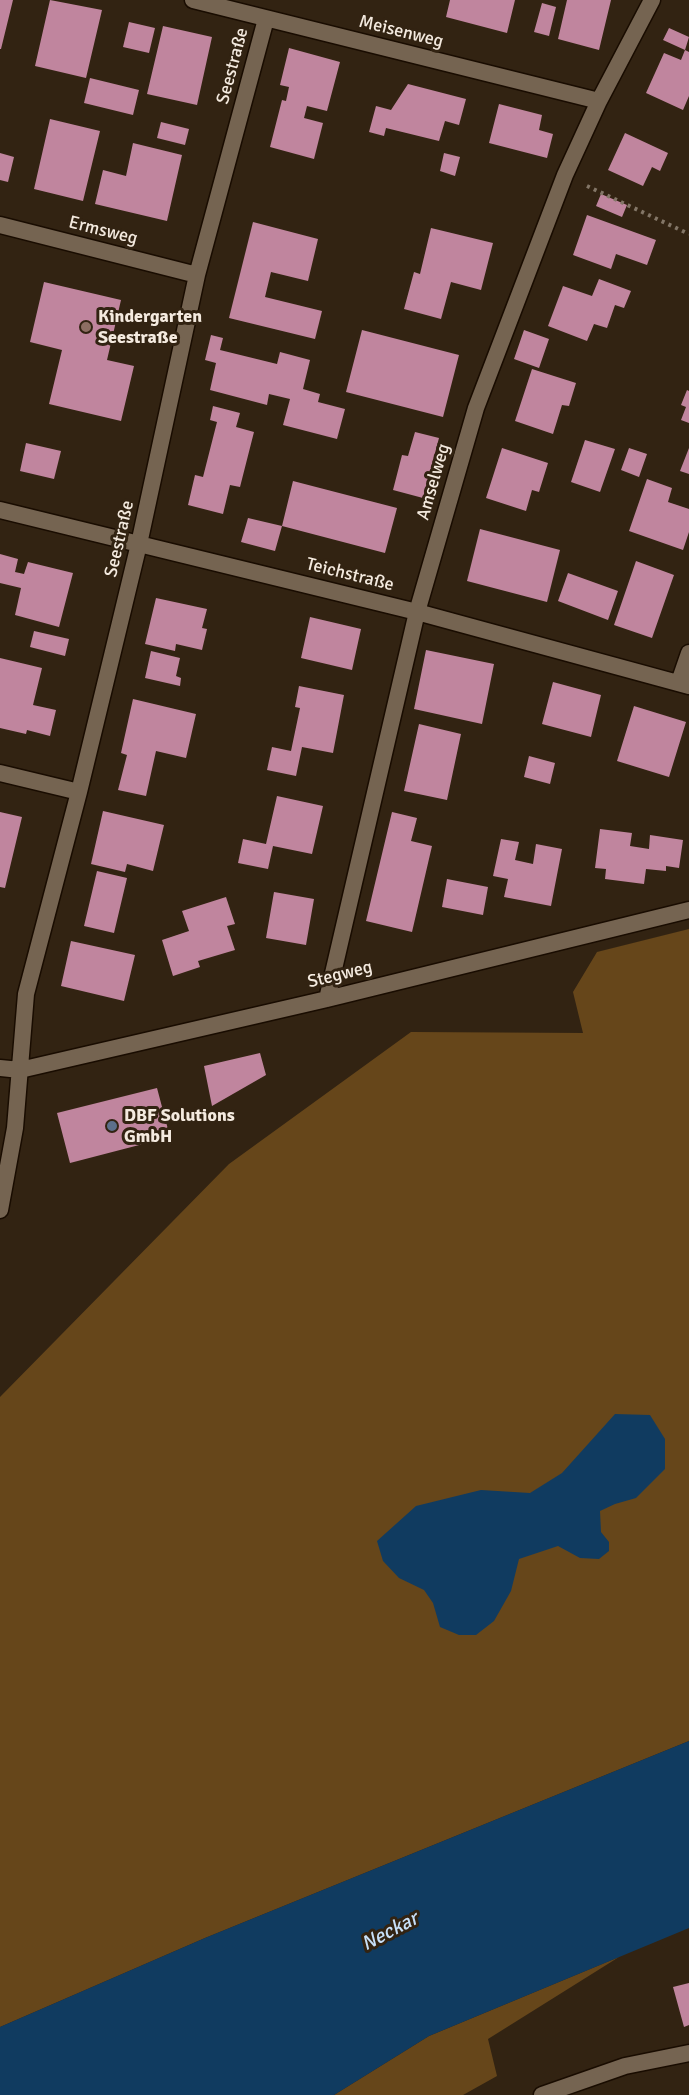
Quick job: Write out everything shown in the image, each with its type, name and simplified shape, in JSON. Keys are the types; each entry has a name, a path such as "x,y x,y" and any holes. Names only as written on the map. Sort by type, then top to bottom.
{"street":[{"name":"Meisenweg","path":"194,0 598,101"},
{"name":"Amselweg","path":"327,999 417,612 476,408 565,175 598,101 652,0"},
{"name":"Seestraße","path":"0,1210 15,1128 27,994 139,544 197,275 266,18"},
{"name":"Ermsweg","path":"0,225 197,275"},
{"name":"Teichstraße","path":"0,510 417,612 684,684"},
{"path":"684,684 689,653"},
{"path":"0,772 79,792"},
{"name":"Stegweg","path":"0,1068 20,1070 327,999 689,910"},
{"path":"542,2095 625,2066 689,2053"}],"path":[{"path":"565,175 689,234"}],"shaded area":[{"path":"689,929 689,1741 205,1938 0,2027 0,1397 229,1164 411,1032 583,1033 573,992 597,952"},
{"path":"619,1957 488,2039 497,2076 463,2095 334,2095 429,2036"}],"water":[{"path":"615,1414 650,1415 665,1439 665,1469 636,1498 600,1511 601,1532 609,1542 609,1551 599,1559 580,1558 558,1546 519,1559 511,1591 494,1621 476,1635 459,1635 440,1627 433,1603 424,1590 399,1578 383,1561 377,1541 416,1506 481,1490 530,1493 562,1473"},
{"name":"Neckar","path":"689,1741 689,1928 429,2036 334,2095 0,2095 0,2027 205,1938"}],"building":[{"path":"0,0 13,0 1,49 0,49"},
{"path":"50,0 102,10 86,78 35,66"},
{"path":"450,0 515,0 507,33 446,17"},
{"path":"567,0 611,0 599,50 558,39"},
{"path":"542,3 556,7 549,36 534,32"},
{"path":"129,22 155,28 149,53 123,47"},
{"path":"163,26 212,37 197,105 147,94"},
{"path":"669,28 689,37 685,50 663,40"},
{"path":"289,48 340,62 327,111 307,106 304,118 323,123 314,159 270,147 282,100 286,101 289,87 280,85"},
{"path":"685,50 689,52 689,96 683,110 646,93 664,53 681,60"},
{"path":"90,78 139,90 133,115 84,103"},
{"path":"408,84 466,99 459,125 445,121 439,141 386,128 384,136 369,132 376,106 391,110"},
{"path":"499,104 542,115 539,130 553,134 547,158 489,143"},
{"path":"50,119 100,131 83,201 34,189"},
{"path":"161,122 189,129 185,145 157,138"},
{"path":"625,133 668,153 660,171 652,167 643,186 608,170"},
{"path":"133,143 182,155 167,221 95,204 103,170 126,176"},
{"path":"0,153 14,157 8,182 0,180"},
{"path":"444,153 460,157 455,176 440,171"},
{"path":"601,194 627,205 622,217 596,206"},
{"path":"587,215 656,240 647,265 616,254 611,269 573,255"},
{"path":"253,222 318,239 308,281 271,272 265,297 322,311 315,339 229,318"},
{"path":"431,228 493,243 481,290 451,282 441,319 404,309 414,272 420,274"},
{"path":"599,279 631,291 624,308 615,305 607,328 594,324 587,341 548,326 563,286 592,296"},
{"path":"44,282 121,300 107,360 134,366 121,421 49,404 62,350 30,342"},
{"path":"362,330 459,355 443,417 346,392"},
{"path":"524,330 549,339 539,368 514,359"},
{"path":"211,335 223,338 220,350 277,364 280,352 310,360 303,389 320,394 318,402 345,409 337,439 283,425 290,399 269,394 267,405 210,390 216,363 205,360"},
{"path":"532,369 576,383 569,406 562,405 553,434 515,421"},
{"path":"687,390 689,391 689,423 681,420 686,407 681,405"},
{"path":"213,406 240,413 236,427 254,432 240,487 230,485 223,514 188,505 195,475 203,477 217,422 210,420"},
{"path":"415,432 439,438 423,498 393,490 402,455 408,456"},
{"path":"585,440 615,449 600,492 571,482"},
{"path":"26,443 61,451 54,479 20,471"},
{"path":"502,448 548,463 539,492 532,490 526,511 486,498"},
{"path":"629,448 647,454 639,477 621,470"},
{"path":"689,448 689,474 680,471"},
{"path":"647,479 672,488 668,502 689,509 689,532 683,550 629,531"},
{"path":"293,481 397,508 385,553 282,526"},
{"path":"248,518 282,526 275,551 241,542"},
{"path":"480,529 560,550 547,602 467,581"},
{"path":"0,554 18,559 15,572 24,574 28,562 73,573 59,627 15,615 21,588 0,583"},
{"path":"636,561 674,575 652,638 614,625"},
{"path":"568,573 618,591 608,620 558,601"},
{"path":"156,598 207,609 202,628 207,629 202,650 176,644 175,651 145,644"},
{"path":"310,617 361,629 352,670 301,658"},
{"path":"34,631 69,639 65,656 30,647"},
{"path":"426,650 494,664 482,724 414,709"},
{"path":"151,651 180,658 176,676 181,678 180,686 145,678"},
{"path":"0,658 42,668 33,705 56,710 50,736 27,730 26,734 0,728"},
{"path":"553,682 601,695 591,737 542,724"},
{"path":"299,686 344,695 333,753 302,747 296,776 267,770 272,747 291,751 300,708 295,707"},
{"path":"133,699 196,714 186,758 156,751 146,796 118,790 127,755 121,753"},
{"path":"634,706 686,722 669,777 617,761"},
{"path":"419,724 461,734 447,800 404,791"},
{"path":"529,756 555,763 550,784 524,777"},
{"path":"277,796 323,806 312,854 273,846 268,869 238,863 243,839 266,844"},
{"path":"103,811 164,825 153,871 127,864 125,872 91,864"},
{"path":"0,812 22,817 5,888 0,887"},
{"path":"392,812 417,818 411,841 432,846 412,932 366,921"},
{"path":"600,829 632,833 630,846 649,849 650,835 683,840 679,868 666,866 666,871 646,869 644,884 605,879 606,869 595,868"},
{"path":"501,839 519,842 515,860 533,864 536,844 562,849 551,906 504,897 508,879 493,876"},
{"path":"97,871 127,878 114,933 84,926"},
{"path":"447,879 488,887 483,915 442,907"},
{"path":"274,892 314,899 306,945 266,938"},
{"path":"226,897 235,924 227,926 235,950 198,961 200,967 173,976 162,940 189,931 182,911"},
{"path":"71,941 135,955 124,1001 61,986"},
{"path":"260,1053 266,1075 212,1106 204,1066"},
{"path":"157,1088 170,1137 70,1163 57,1113"},
{"path":"689,1983 689,2025 684,2027 673,1987"}],"place":[{"name":"Kindergarten Seestraße","path":"86,327"},
{"name":"DBF Solutions GmbH","path":"112,1126"}]}
